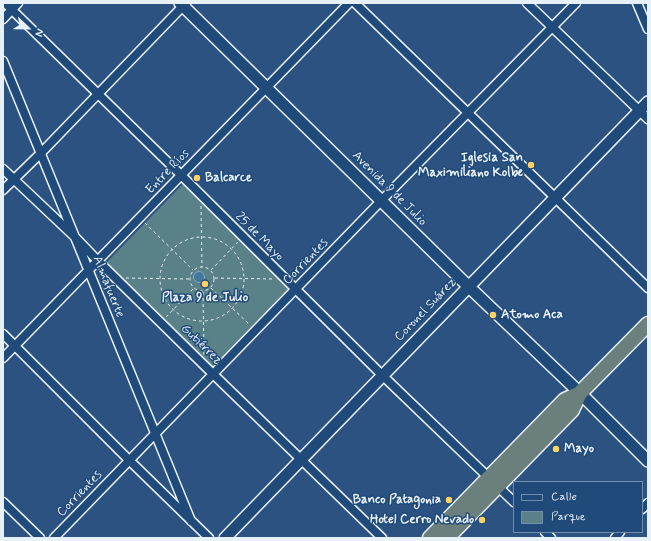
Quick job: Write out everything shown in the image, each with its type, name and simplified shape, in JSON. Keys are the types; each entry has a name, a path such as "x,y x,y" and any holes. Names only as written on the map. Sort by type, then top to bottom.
{"highway":[{"path":"430,538 572,410 580,393 648,324"},
{"path":"447,538 493,482"}],"street":[{"name":"25 de Mayo","path":"5,3 382,375 513,501"},
{"path":"3,19 18,3"},
{"name":"Entre Ríos","path":"3,358 349,3"},
{"path":"355,3 648,288"},
{"path":"527,3 648,120"},
{"name":"Corrientes","path":"54,538 381,201 576,3"},
{"path":"637,3 648,29"},
{"path":"3,190 41,153 183,4"},
{"name":"Avenida 9 de Julio","path":"183,4 266,88 648,461"},
{"name":"Almafuerte","path":"3,61 191,521"},
{"name":"Coronel Suárez","path":"225,538 648,102"},
{"name":"Gutiérrez","path":"3,169 382,538"},
{"path":"3,334 209,538"},
{"path":"3,502 40,538"}],"path":[{"path":"201,202 202,267"},
{"path":"140,217 193,270"},
{"path":"202,237 218,240 231,248 241,262 244,278 243,289 239,300 233,308 219,318 203,322 182,316 173,310 166,301 160,279 166,258 172,250 191,238 202,237"},
{"path":"210,270 239,240"},
{"path":"202,267 210,270 214,278 211,288 203,292 196,291 190,283 191,273 193,270 202,267"},
{"path":"121,278 190,279"},
{"path":"214,278 279,279"},
{"path":"211,288 252,327"},
{"path":"163,320 194,289"},
{"path":"203,292 204,360"}],"green space":[{"path":"183,184 290,289 212,368 106,263"}],"water":[{"path":"199,271 203,273 205,277 203,281 199,283 195,281 193,277 195,273"}],"place":[{"name":"Iglesia San Maximiliano Kolbe","path":"531,165"},
{"name":"Balcarce","path":"197,178"},
{"name":"Plaza 9 de Julio","path":"205,284"},
{"name":"Atomo Aca","path":"493,315"},
{"name":"Mayo","path":"556,449"},
{"name":"Banco Patagonia","path":"449,500"},
{"name":"Hotel Cerro Nevado","path":"482,520"}]}
